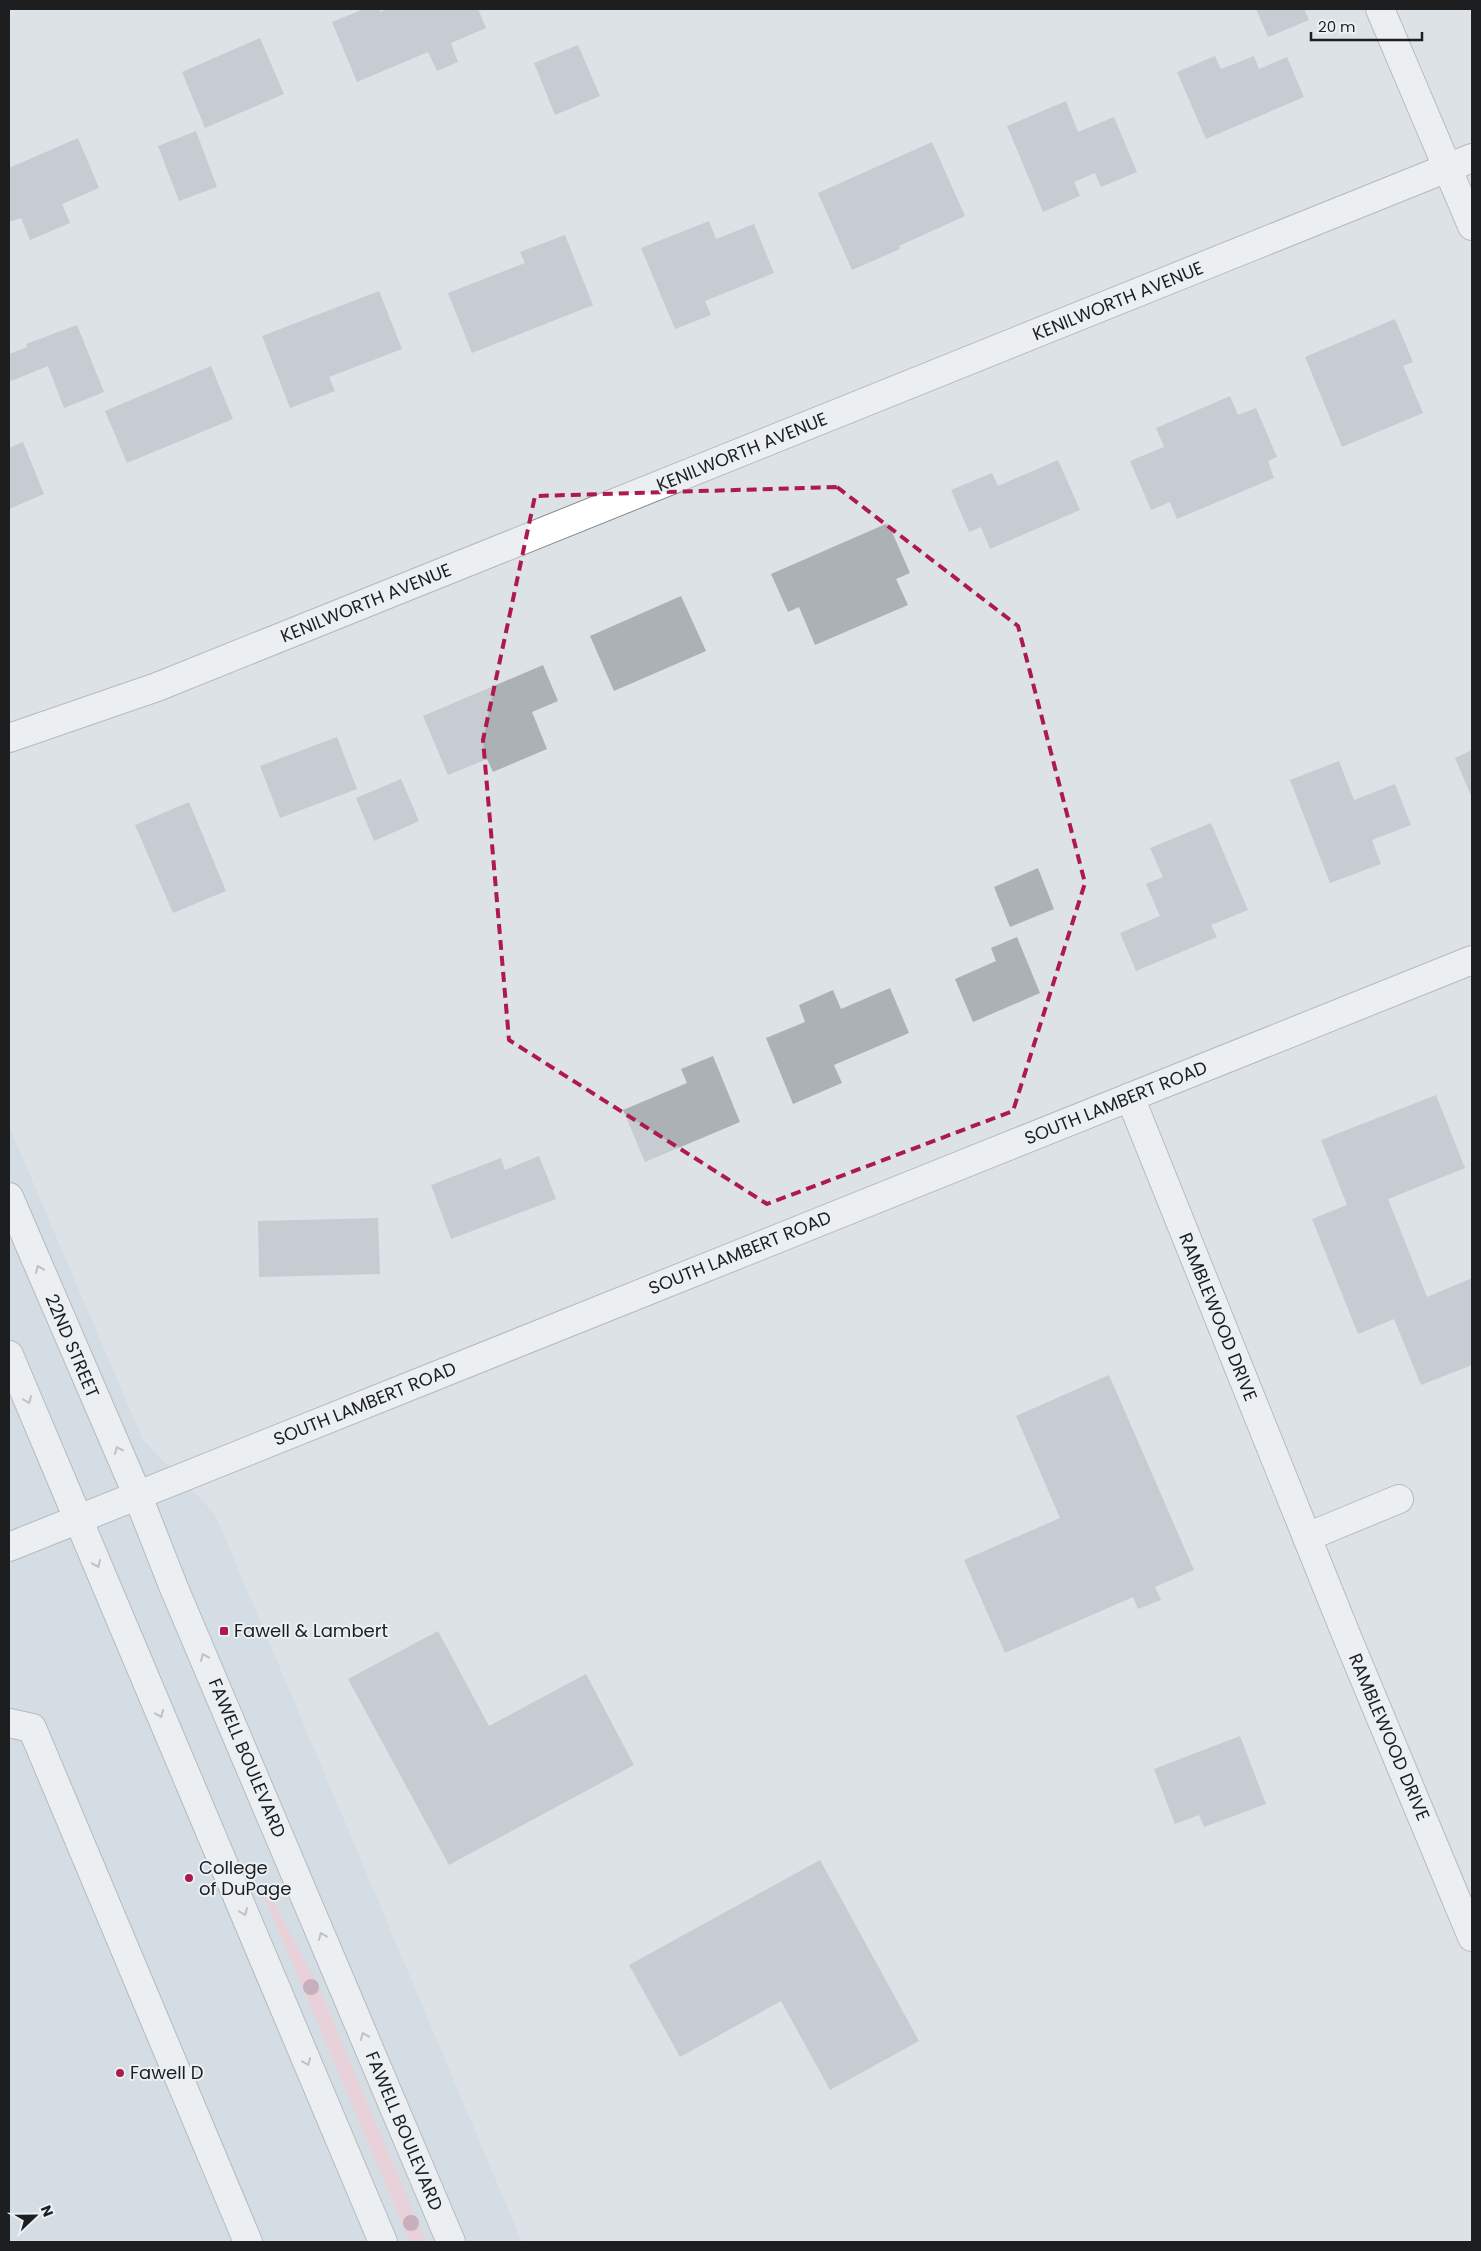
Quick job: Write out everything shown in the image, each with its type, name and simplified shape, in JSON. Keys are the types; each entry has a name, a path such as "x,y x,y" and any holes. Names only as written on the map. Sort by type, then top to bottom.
{"street":[{"path":"1380,9 1472,226"},
{"name":"KENILWORTH AVENUE","path":"9,738 166,683 1472,158"},
{"name":"SOUTH LAMBERT ROAD","path":"9,1547 137,1494 1472,960"},
{"name":"RAMBLEWOOD DRIVE","path":"1130,1097 1307,1537 1472,1936"},
{"name":"22ND STREET","path":"9,1197 137,1494"},
{"path":"9,1355 383,2242"},
{"name":"FAWELL BOULEVARD","path":"137,1494 174,1588 451,2242"},
{"path":"1307,1537 1399,1499"},
{"path":"9,1724 32,1728 248,2242"}],"highlighted area":[{"path":"837,487 1018,626 1085,883 1013,1111 767,1204 509,1040 483,740 535,496"}],"shaded area":[{"name":"College of DuPage","path":"9,1126 143,1440 215,1514 522,2242 9,2242"},
{"path":"269,1893 319,1988 426,2242 410,2242 264,1896"}],"building":[{"path":"364,9 379,9 380,12 388,9 478,9 486,28 451,43 458,62 437,71 428,52 357,82 332,22"},
{"path":"1256,9 1304,9 1309,20 1268,37"},
{"path":"260,38 284,94 205,128 182,72"},
{"path":"578,45 600,96 555,115 534,63"},
{"path":"1215,56 1221,69 1254,56 1259,69 1287,57 1304,97 1206,139 1177,72"},
{"path":"1066,101 1078,132 1114,117 1137,172 1101,187 1095,173 1074,182 1080,196 1043,212 1007,126"},
{"path":"196,131 217,187 179,201 158,146"},
{"path":"78,138 99,188 62,204 70,223 30,240 21,218 9,222 9,168"},
{"path":"932,142 965,216 899,246 900,249 852,270 818,193"},
{"path":"709,221 716,239 754,224 774,273 705,301 711,315 675,329 641,248"},
{"path":"565,235 593,305 472,353 448,293 525,263 520,252"},
{"path":"379,291 402,349 329,377 335,391 290,408 262,336"},
{"path":"1395,319 1413,362 1403,366 1423,413 1342,447 1305,357"},
{"path":"77,325 104,392 64,408 48,366 11,381 9,375 9,354 27,347 26,344"},
{"path":"211,366 233,419 127,463 105,411"},
{"path":"1230,396 1238,415 1256,408 1277,457 1268,461 1274,478 1177,519 1170,502 1151,510 1130,461 1164,447 1156,428"},
{"path":"23,442 44,494 9,509 9,448"},
{"path":"1058,460 1080,510 990,549 981,527 969,532 951,490 992,473 998,486"},
{"path":"888,523 910,573 896,579 908,605 815,645 799,607 788,612 771,574"},
{"path":"681,596 706,651 614,691 590,636"},
{"path":"543,665 558,701 532,712 547,749 493,772 487,759 448,775 423,716"},
{"path":"337,737 357,789 280,818 260,766"},
{"path":"1472,750 1472,798 1455,758"},
{"path":"1339,761 1354,800 1395,784 1411,825 1372,840 1381,864 1330,883 1290,780"},
{"path":"401,779 419,821 374,841 356,798"},
{"path":"189,802 226,891 173,913 135,825"},
{"path":"1211,823 1248,910 1211,925 1217,937 1136,971 1120,933 1160,916 1146,884 1163,877 1150,848"},
{"path":"1038,868 1054,909 1010,927 994,887"},
{"path":"1017,937 1040,993 973,1022 955,979 996,961 991,948"},
{"path":"890,988 909,1033 834,1065 842,1083 793,1104 766,1038 805,1022 799,1005 833,990 841,1009"},
{"path":"713,1056 740,1122 645,1162 623,1110 687,1083 681,1069"},
{"path":"1436,1095 1465,1168 1388,1199 1427,1297 1472,1278 1472,1365 1421,1385 1394,1319 1358,1334 1312,1219 1347,1205 1321,1140"},
{"path":"539,1156 556,1199 451,1239 431,1185 501,1158 505,1170"},
{"path":"378,1218 380,1274 259,1277 258,1221"},
{"path":"1109,1375 1194,1570 1155,1587 1161,1600 1138,1609 1133,1597 1005,1653 964,1560 1060,1518 1016,1416"},
{"path":"438,1631 489,1726 586,1674 634,1765 449,1865 348,1679"},
{"path":"1240,1736 1266,1804 1204,1827 1199,1815 1175,1824 1154,1769"},
{"path":"820,1860 919,2041 830,2090 781,2001 680,2057 629,1965"}],"place":[{"name":"Fawell & Lambert","path":"224,1631"},
{"name":"College of DuPage","path":"189,1878"},
{"name":"Fawell D","path":"120,2073"}]}
